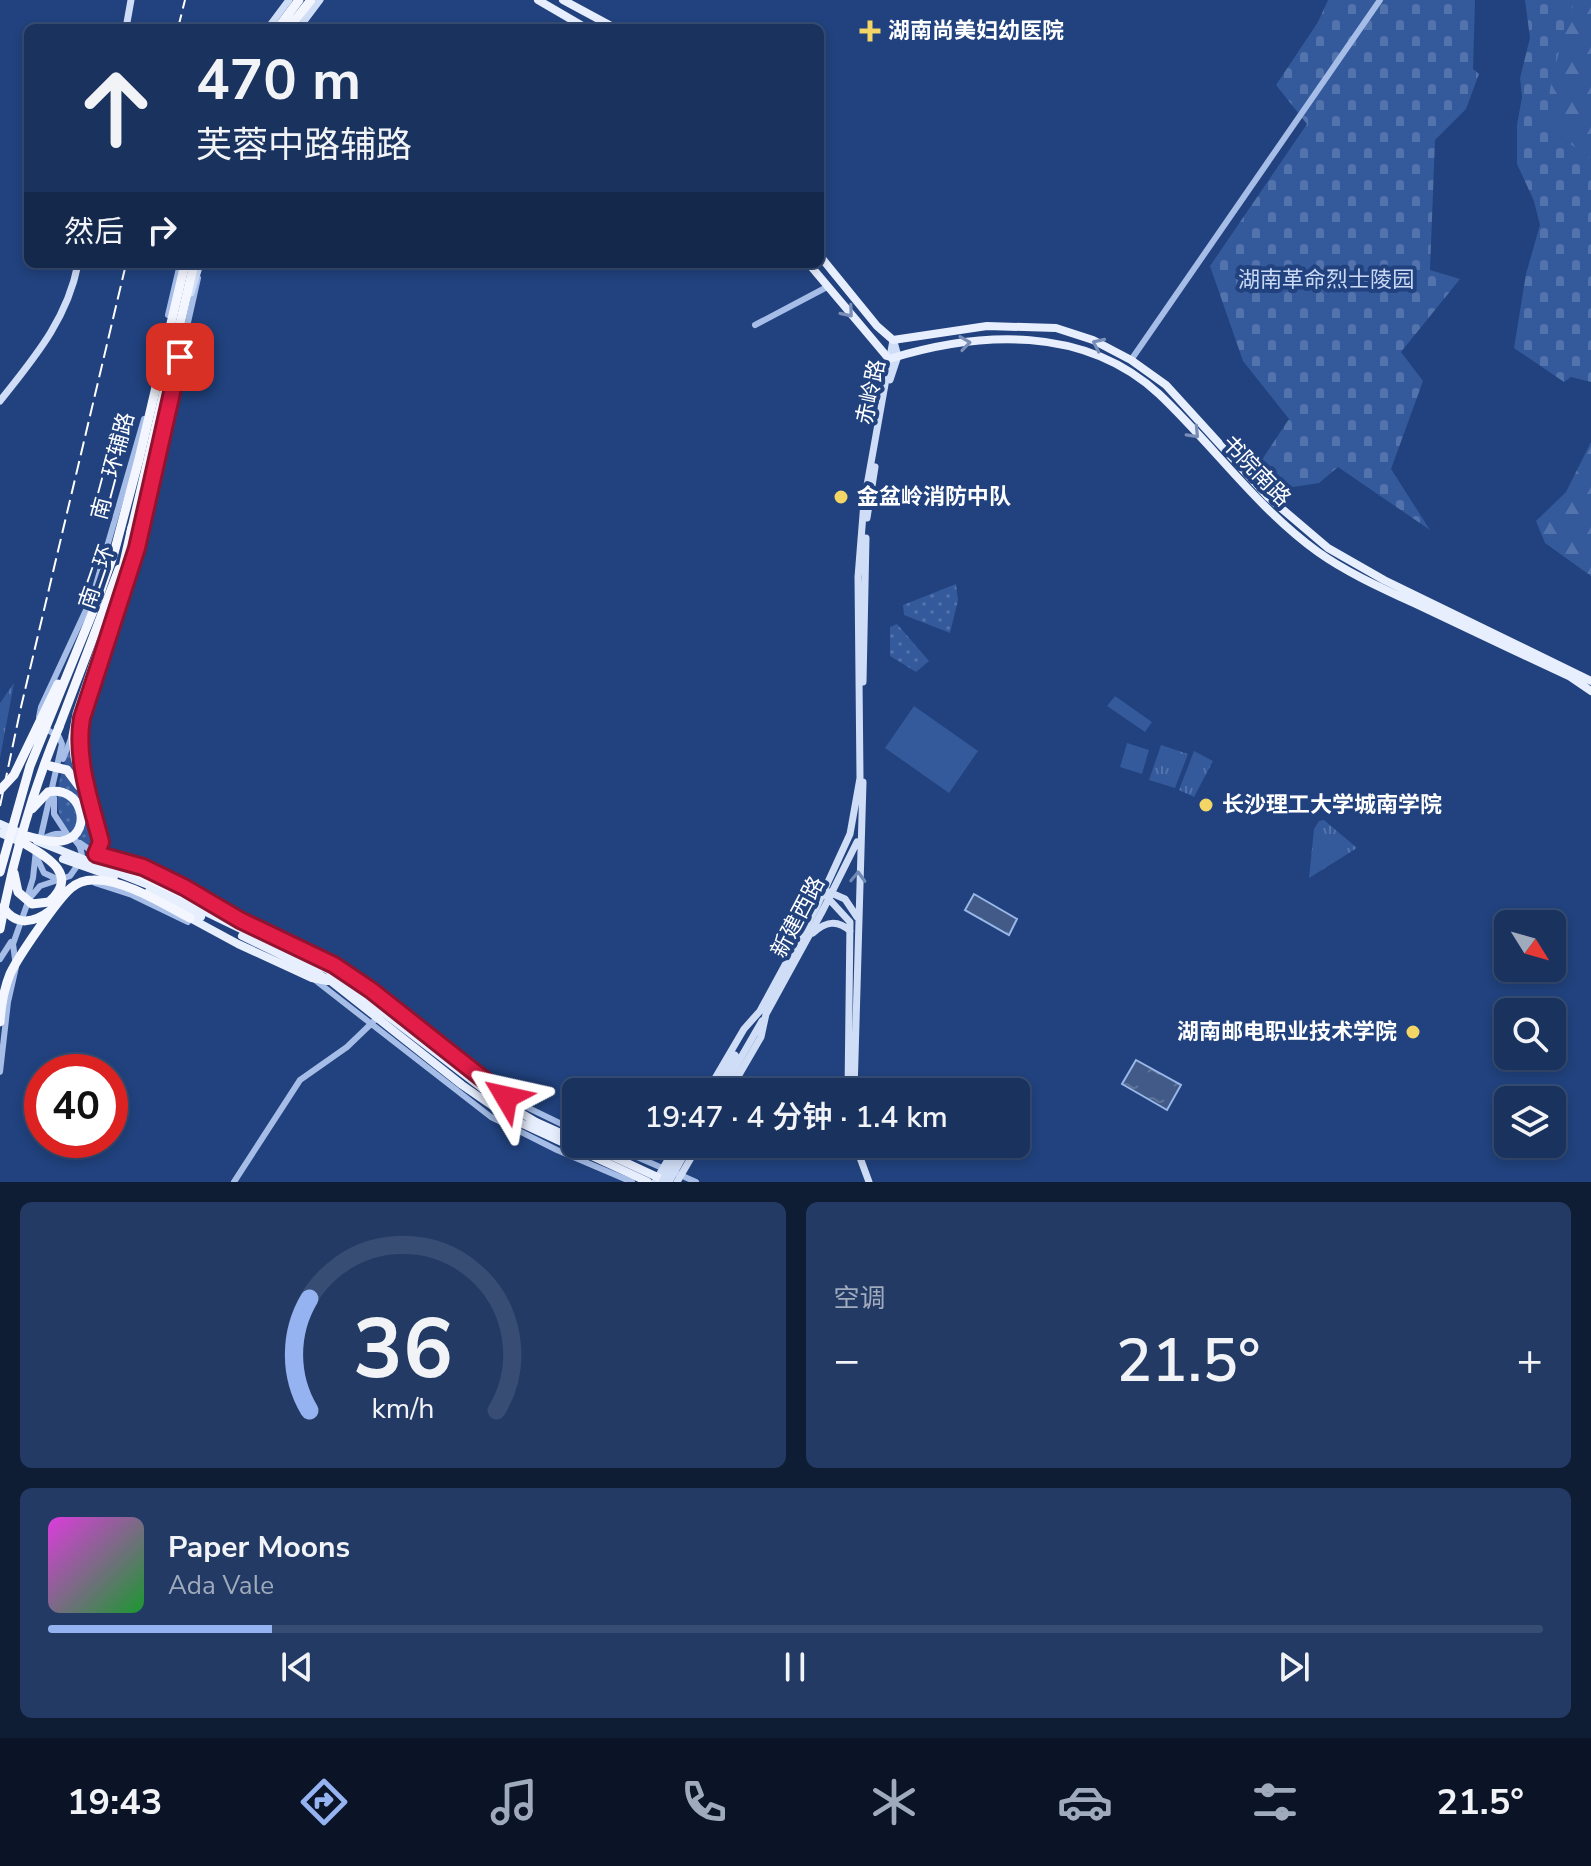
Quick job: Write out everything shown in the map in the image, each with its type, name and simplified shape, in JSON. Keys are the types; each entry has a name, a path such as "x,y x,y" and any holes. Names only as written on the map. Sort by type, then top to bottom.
{"highway":[{"path":"281,24 299,0"},
{"path":"292,24 311,0"},
{"name":"南二环","path":"0,929 3,897 39,777 84,666 132,527 176,324 182,268"},
{"name":"南二环","path":"0,872 24,787 98,599 126,512 193,268"},
{"path":"132,527 117,594 75,725 75,757 96,839 112,860 194,899"},
{"path":"0,790 14,775 84,634"},
{"path":"24,787 39,769 59,767 70,773 86,800"},
{"path":"26,819 42,795 58,791 72,796 80,815 78,829 65,840 28,841"},
{"path":"15,861 16,885 21,897 38,905 54,898 62,880 59,868 28,841"},
{"path":"0,1022 6,984 12,970 73,886 97,879 137,892 190,918"},
{"path":"3,897 10,916 27,922 37,919 60,901"}],"main road":[{"path":"125,24 129,0"},
{"path":"271,24 289,0"},
{"path":"302,24 320,0"},
{"path":"538,0 579,24"},
{"path":"563,0 608,24"},
{"path":"824,261 877,326 893,340"},
{"path":"0,395 47,334 75,268"},
{"path":"0,401 51,335 70,297 75,268"},
{"path":"176,324 199,268"},
{"path":"812,268 894,357"},
{"name":"书院南路","path":"893,340 987,326 1056,328 1093,340 1131,360 1166,385 1268,497 1328,548 1384,580 1591,681"},
{"name":"赤岭路","path":"851,1078 862,798 866,527 894,357 893,340"},
{"name":"书院南路","path":"894,357 920,349 984,340 1052,341 1086,350 1158,393 1262,505 1322,555 1380,588 1569,676 1591,691"},
{"name":"赤岭路","path":"826,895 850,834 860,778 858,577 864,502 894,357"},
{"path":"0,828 244,934 306,967 332,982 374,1020 510,1118 648,1182"},
{"name":"新建西路","path":"728,1078 859,837"},
{"path":"826,895 845,899 857,917"},
{"path":"826,895 844,913 850,922 851,932"},
{"name":"新建西路","path":"718,1078 744,1029 763,1012 808,937 826,895"},
{"path":"194,899 311,956 491,1095 562,1134"},
{"path":"190,918 208,930 312,978 332,982"},
{"path":"808,937 820,926 830,923 839,923 851,932"},
{"name":"赤岭路","path":"851,932 851,1078"},
{"path":"244,934 311,956"},
{"name":"新建西路","path":"737,1078 761,1037 763,1012"},
{"path":"614,1158 658,1180 669,1182 682,1158"},
{"path":"658,1180 669,1158"},
{"path":"658,1180 673,1158"},
{"path":"679,1179 691,1158"},
{"path":"862,1158 871,1182"}],"street":[{"path":"1131,360 1380,0"},
{"name":"南二环辅路","path":"41,842 62,744 59,737 43,727 39,718 41,707 79,631 105,562 181,268"},
{"name":"南二环辅路","path":"67,834 54,814 53,800 63,760 84,710 137,548 200,268"},
{"path":"755,325 827,287"},
{"path":"84,710 80,742 101,842 96,854"},
{"path":"28,841 41,842 55,833 67,834 96,854 117,858 162,876 220,910"},
{"path":"0,1072 8,1002 16,967 13,944 32,895 40,886 76,871 80,866 82,852 76,840"},
{"path":"28,841 37,853 38,864 44,873 109,887"},
{"path":"0,959 12,940 30,889 41,842"},
{"path":"117,858 108,860 102,882 208,930"},
{"path":"311,956 371,990 506,1097 562,1124"},
{"path":"312,978 374,1020 491,1117 547,1146 632,1182"},
{"path":"234,1182 300,1080 347,1047 374,1020"},
{"path":"640,1158 679,1179 696,1182"}],"green space":[{"name":"湖南革命烈士陵园","path":"1328,0 1475,0 1473,69 1479,74 1466,109 1435,140 1430,270 1460,279 1401,352 1423,381 1391,469 1430,530 1338,467 1319,483 1280,489 1259,464 1289,419 1243,361 1210,266 1307,124 1276,85 1318,22"},
{"path":"1525,0 1570,0 1573,6 1551,86 1549,116 1561,136 1591,159 1591,382 1571,377 1564,382 1514,348 1526,274 1540,225 1534,201 1517,164 1517,125 1522,97 1520,78 1530,38"},
{"path":"1570,0 1591,0 1591,159 1557,132 1550,121 1548,108 1551,79 1572,6"},
{"path":"1591,442 1591,576 1545,543 1536,521 1566,492"},
{"path":"956,584 958,600 950,633 904,615 903,605"},
{"path":"897,624 929,661 916,672 890,656 890,627"},
{"path":"14,683 12,694 0,758 0,703"},
{"path":"1115,696 1152,722 1145,732 1107,706"},
{"path":"914,706 978,751 949,793 885,748"},
{"path":"1127,743 1149,750 1142,774 1120,767"},
{"path":"1161,745 1188,754 1175,788 1149,780"},
{"path":"70,748 95,849 68,829 58,806 60,779"},
{"path":"1194,751 1213,761 1194,797 1179,790"},
{"path":"1324,820 1357,848 1309,878 1314,829 1319,821"}],"water":[{"path":"974,894 1017,919 1009,935 965,910"},
{"path":"1136,1060 1181,1085 1167,1110 1122,1084"}],"railway":[{"path":"179,24 185,0"},
{"path":"0,806 125,268"}],"place":[{"name":"湖南尚美妇幼医院","path":"870,31"},
{"name":"金盆岭消防中队","path":"841,497"},
{"name":"长沙理工大学城南学院","path":"1206,805"},
{"name":"湖南邮电职业技术学院","path":"1413,1032"}],"route":[{"path":"180,357 137,548 82,718 80,742 101,842 96,854 143,867 197,894 220,910 334,965 371,990 506,1097"}]}
